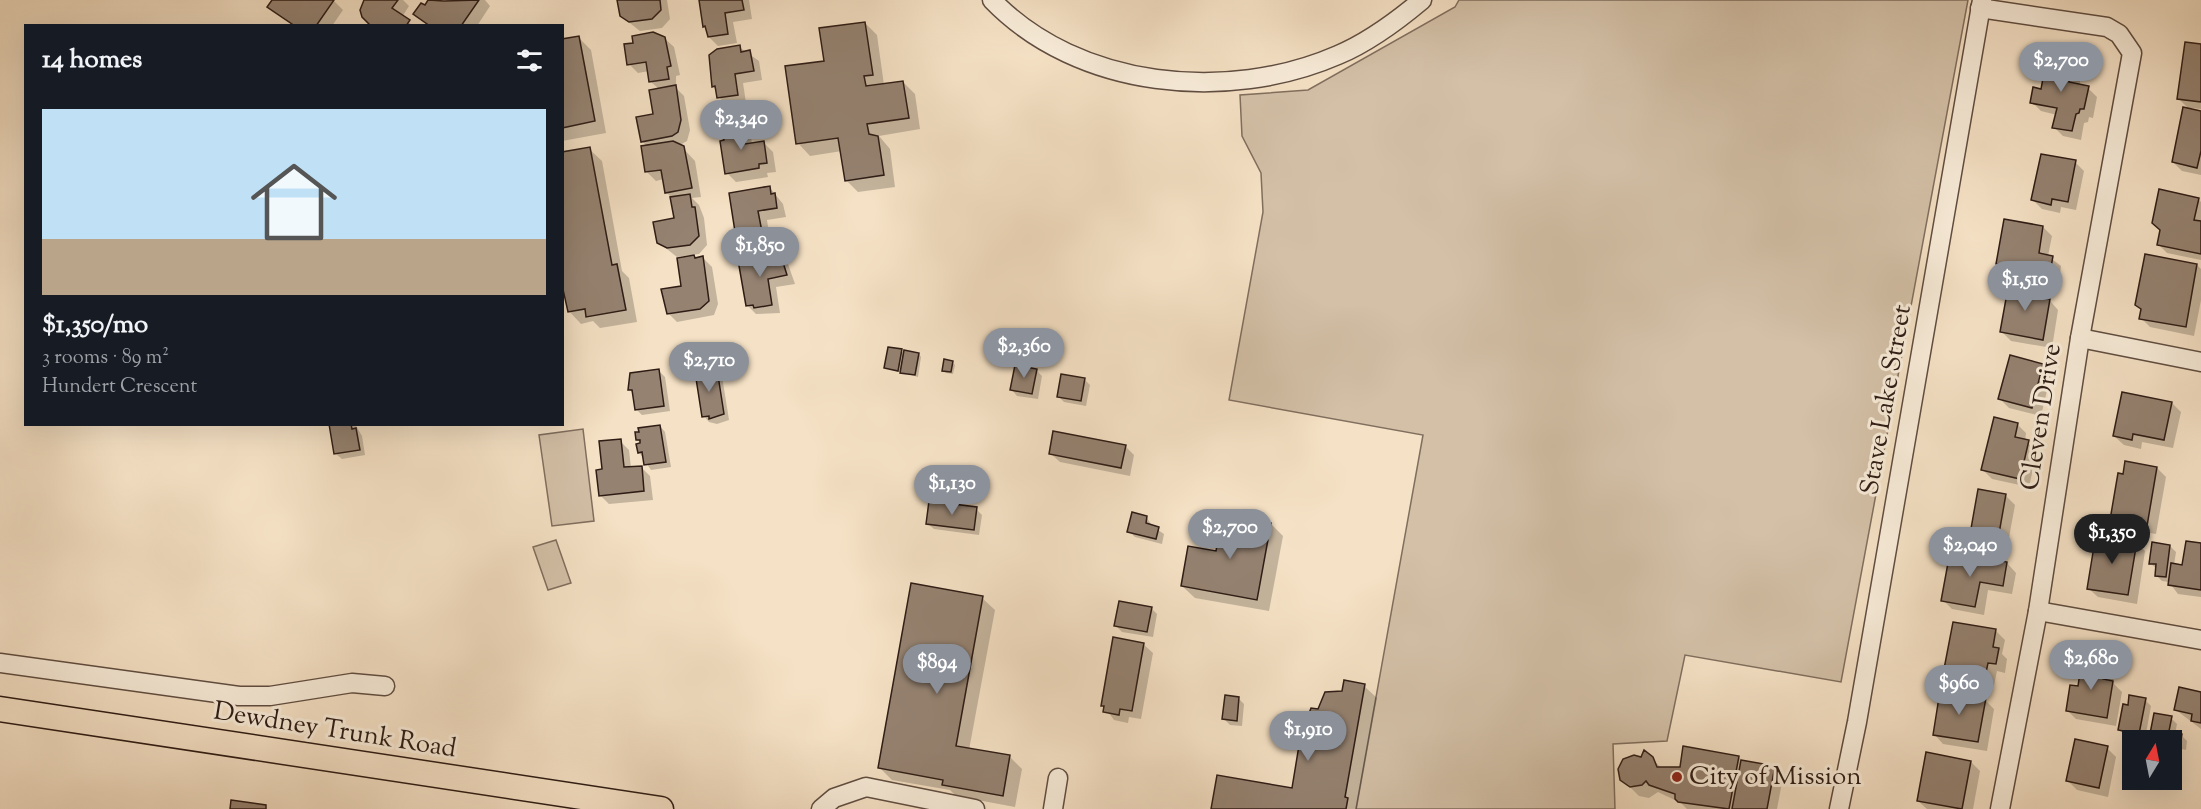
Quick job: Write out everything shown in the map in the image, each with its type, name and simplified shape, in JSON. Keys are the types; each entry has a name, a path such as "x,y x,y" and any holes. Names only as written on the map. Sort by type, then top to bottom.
{"main road":[{"name":"Dewdney Trunk Road","path":"0,709 661,809"}],"street":[{"path":"992,0 1030,30 1064,50 1133,75 1205,83 1240,81 1274,75 1339,55 1371,38 1422,0"},
{"name":"Cleven Drive","path":"1981,4 2107,27 2119,34 2132,53 2080,338 2038,611 2000,809"},
{"name":"Stave Lake Street","path":"1839,809 1859,710 1981,4"},
{"path":"2080,338 2201,362"},
{"path":"2038,611 2201,640"},
{"path":"0,663 239,696 270,696 352,682 385,686"},
{"path":"1053,809 1058,778"},
{"path":"821,809 834,798 866,787 975,809"}],"shaded area":[{"path":"1459,0 1968,0 1841,682 1685,655 1667,741 1613,744 1615,809 1356,809 1423,435 1229,400 1263,212 1261,173 1242,136 1240,95 1308,90 1455,7"},
{"path":"583,429 594,521 552,526 539,435"},
{"path":"556,540 571,583 548,590 533,547"}],"building":[{"path":"272,0 334,0 317,24 292,24 267,7"},
{"path":"364,0 398,0 392,8 410,20 407,24 369,24 362,17 360,10"},
{"path":"428,0 479,0 462,24 427,24 413,14 421,3 425,5"},
{"path":"617,0 660,0 661,10 652,19 629,22 620,16"},
{"path":"699,0 742,0 744,10 725,13 728,34 708,37 705,26 703,27"},
{"path":"865,22 873,75 864,76 866,86 903,81 909,118 867,124 869,134 878,136 884,175 845,181 838,138 796,144 785,66 824,61 819,28"},
{"path":"653,32 665,37 671,66 667,67 669,79 649,82 646,62 627,65 624,44 633,43 632,36"},
{"path":"579,36 595,121 564,128 564,39"},
{"path":"2185,42 2201,44 2201,102 2177,99"},
{"path":"740,45 741,52 750,50 754,71 735,74 738,95 717,98 715,86 712,87 709,55 717,49"},
{"path":"2047,57 2074,62 2069,82 2089,86 2084,109 2080,109 2076,114 2072,131 2052,128 2057,108 2030,103 2033,87 2041,89"},
{"path":"676,85 681,120 678,132 672,136 641,142 636,117 653,114 649,90"},
{"path":"2183,107 2201,111 2201,151 2197,168 2172,162"},
{"path":"742,124 745,144 764,141 767,163 759,164 759,168 725,174 720,141 724,140 721,127"},
{"path":"673,141 684,146 692,188 665,193 661,170 645,172 641,146"},
{"path":"590,147 612,265 617,264 626,310 586,317 585,309 568,312 564,294 564,152"},
{"path":"2041,154 2076,160 2068,202 2052,199 2051,205 2031,200"},
{"path":"770,186 771,194 775,193 777,208 758,211 763,237 736,238 729,193"},
{"path":"2159,189 2199,198 2194,220 2201,221 2201,254 2157,245 2160,230 2152,223"},
{"path":"690,194 692,207 695,207 699,236 690,245 667,248 657,243 653,222 674,218 670,197"},
{"path":"2004,219 2043,226 2039,253 2053,256 2050,273 1996,264"},
{"path":"780,253 787,275 768,279 772,305 754,308 753,305 746,306 738,260"},
{"path":"2145,254 2197,264 2186,327 2139,319 2141,309 2135,305"},
{"path":"694,255 695,258 703,256 709,301 700,309 667,314 661,289 681,286 677,258"},
{"path":"2009,282 2041,287 2039,298 2050,299 2043,340 2000,332"},
{"path":"888,347 902,349 898,371 884,368"},
{"path":"904,350 919,353 915,375 900,373"},
{"path":"2010,355 2043,364 2032,408 1998,399"},
{"path":"944,359 953,361 951,372 942,371"},
{"path":"709,365 709,370 717,369 724,414 709,419 709,416 702,417 695,372 702,371 701,367"},
{"path":"1015,365 1037,369 1032,394 1010,390"},
{"path":"659,369 664,406 635,410 632,390 628,390 630,373"},
{"path":"1061,374 1085,378 1081,401 1057,397"},
{"path":"2122,392 2172,402 2164,440 2133,434 2132,440 2113,436"},
{"path":"1994,417 2018,423 2015,437 2029,440 2020,479 1981,470"},
{"path":"660,425 666,462 644,465 642,452 638,453 636,444 640,443 640,440 636,440 635,432 639,432 638,428"},
{"path":"329,426 356,428 360,450 334,454"},
{"path":"1053,431 1126,445 1121,468 1049,454"},
{"path":"621,439 624,467 642,466 644,491 599,496 596,470 602,469 599,441"},
{"path":"2125,461 2157,467 2147,526 2110,520 2118,473 2123,474"},
{"path":"1978,489 2006,494 1997,545 1969,540"},
{"path":"929,501 977,507 974,530 926,524"},
{"path":"1132,512 1147,516 1146,523 1159,527 1156,539 1127,532"},
{"path":"1223,514 1271,523 1257,600 1181,586 1188,546 1216,551"},
{"path":"2096,534 2137,541 2128,595 2087,589"},
{"path":"2186,541 2201,543 2201,590 2168,585 2171,563 2182,565"},
{"path":"2152,542 2170,545 2166,577 2155,576 2156,564 2149,564"},
{"path":"1950,552 2007,562 2003,586 1980,582 1975,607 1941,601"},
{"path":"911,583 983,596 956,746 1010,755 1003,796 942,785 943,780 878,768"},
{"path":"1119,601 1152,607 1147,632 1114,626"},
{"path":"1953,622 1996,629 1993,647 1999,648 1996,664 1988,663 1985,677 1944,669"},
{"path":"1113,637 1144,643 1132,711 1120,709 1119,715 1103,712 1104,706 1101,706"},
{"path":"2082,659 2106,663 2103,679 2113,681 2107,718 2066,711 2070,685 2078,686"},
{"path":"1344,680 1365,684 1345,797 1348,798 1346,809 1211,809 1217,775 1292,788 1304,715 1308,716 1311,708 1318,709 1325,692 1342,691"},
{"path":"2179,687 2201,692 2201,723 2191,721 2192,714 2174,710"},
{"path":"1940,691 1986,698 1978,742 1933,735"},
{"path":"1225,695 1239,697 1237,721 1222,719"},
{"path":"2129,695 2146,698 2140,730 2118,730 2123,704 2128,705"},
{"path":"2154,713 2172,716 2169,730 2151,730"},
{"path":"2075,739 2108,746 2099,788 2066,781"},
{"name":"City of Mission","path":"1683,746 1739,756 1729,809 1678,802 1675,794 1649,785 1646,781 1642,785 1630,787 1620,780 1618,769 1623,759 1634,755 1641,757 1644,750 1653,757 1657,767 1680,767"},
{"path":"1926,752 1971,761 1962,809 1917,801"},
{"path":"1741,760 1775,766 1767,809 1732,809"},
{"path":"231,800 266,805 266,809 230,809"}],"place":[{"name":"City of Mission","path":"1677,777"}]}
